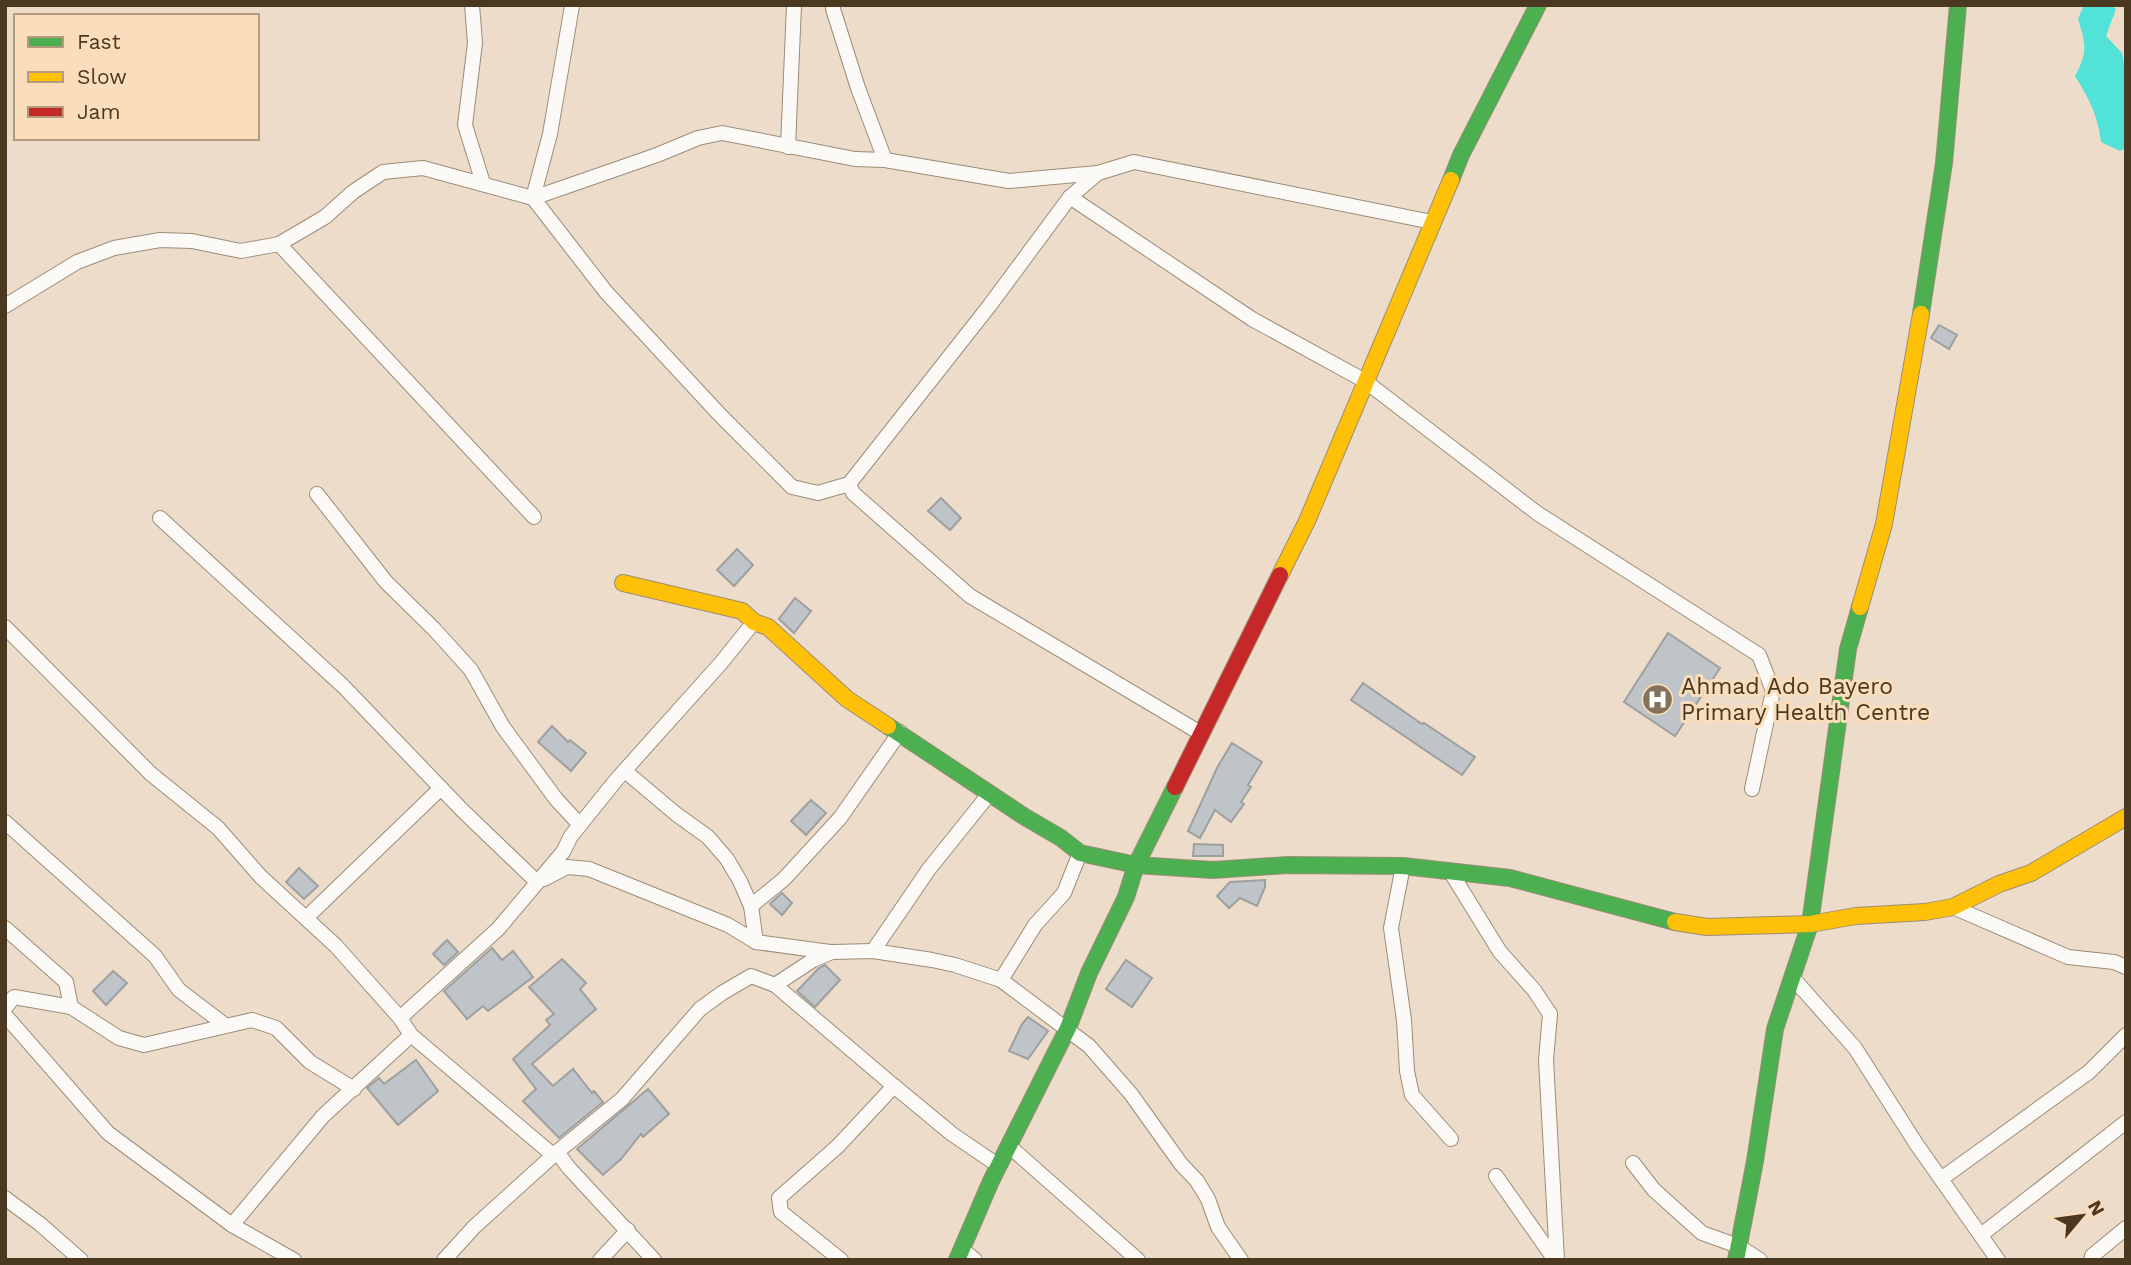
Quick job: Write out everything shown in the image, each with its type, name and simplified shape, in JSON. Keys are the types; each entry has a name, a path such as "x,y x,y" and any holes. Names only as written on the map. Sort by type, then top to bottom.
{"street":[{"path":"472,5 474,43 465,125 483,183"},
{"path":"788,148 794,5"},
{"path":"965,1256 999,1166 1068,1028 1089,973 1126,897 1136,864 1307,521 1461,155 1538,5"},
{"path":"1737,1253 1755,1161 1775,1030 1810,924 1848,649 1884,524 1917,340 1944,163 1958,5"},
{"path":"533,198 550,134 572,6"},
{"path":"834,9 884,160"},
{"path":"533,198 698,138 722,133 788,148 855,159 884,160 1009,181 1098,173 1134,162 1432,222"},
{"path":"5,306 77,262 114,247 160,240 192,242 241,251 279,244 325,217 353,192 383,172 423,167 533,198 606,292 720,415 792,487 818,494 849,484 990,305 1070,197 1098,173"},
{"path":"1070,197 1252,319 1365,381 1537,513 1759,655 1773,691 1752,789"},
{"path":"279,244 534,517"},
{"path":"849,484 853,493 970,596 1202,734"},
{"path":"317,494 386,582 471,670 503,727 556,799 580,825"},
{"path":"160,518 343,686 441,788 537,882"},
{"path":"623,583 741,611 754,622 768,627 846,699 900,732 1080,853 1136,864 1213,870 1288,865 1403,866 1510,878 1659,919 1707,927 1810,924 1856,916 1925,912 1953,907 1999,884 2031,873 2126,817"},
{"path":"400,1017 498,929 563,852 580,825 625,771 754,622"},
{"path":"5,627 151,774 218,828 261,877 335,946 400,1017 411,1035 555,1154 654,1260"},
{"path":"751,906 784,878 840,817 900,732"},
{"path":"625,771 708,837 727,859 751,906 756,942"},
{"path":"306,918 441,788"},
{"path":"873,951 929,869 990,793"},
{"path":"5,822 155,956 178,990 225,1025"},
{"path":"1001,980 1035,925 1065,893 1080,853"},
{"path":"1403,866 1391,928 1404,1020 1407,1070 1412,1095 1451,1139"},
{"path":"537,882 567,867 589,869 728,925 756,942 832,952 873,951 955,965 1001,980 1089,1046 1131,1094 1181,1164 1197,1181 1208,1199 1218,1227 1241,1260"},
{"path":"1450,872 1500,952 1534,990 1550,1014 1546,1060 1556,1260"},
{"path":"1953,907 2068,957 2114,961 2126,967"},
{"path":"5,928 65,982 71,1007"},
{"path":"775,985 813,960 832,952"},
{"path":"444,1260 474,1227 628,1093 700,1009 751,976 775,985 952,1134 999,1166"},
{"path":"1792,977 1855,1048 1998,1260"},
{"path":"5,1008 14,997 71,1007 119,1038 144,1045 252,1020 276,1028 310,1062 354,1089"},
{"path":"5,1015 108,1133 232,1225 294,1260"},
{"path":"232,1225 323,1116 411,1035"},
{"path":"1941,1179 2089,1072 2126,1035"},
{"path":"841,1260 781,1212 779,1198 838,1146 894,1086"},
{"path":"1981,1235 2126,1122"},
{"path":"1009,1146 1138,1260"},
{"path":"1633,1163 1654,1190 1702,1233 1737,1253 1760,1260"},
{"path":"1496,1176 1556,1260"},
{"path":"5,1198 81,1260"},
{"path":"2091,1260 2092,1256 2126,1228"},
{"path":"600,1260 628,1230"}],"water":[{"path":"2084,5 2110,5 2116,9 2106,36 2122,53 2126,74 2126,148 2120,151 2101,142 2092,108 2075,76 2084,54 2078,19"}],"building":[{"path":"1939,325 1957,335 1949,349 1931,338"},
{"path":"941,498 961,518 950,530 928,511"},
{"path":"737,549 753,565 734,586 717,570"},
{"path":"795,598 811,611 794,633 779,619"},
{"path":"1668,633 1720,668 1675,736 1624,702"},
{"path":"1363,683 1475,757 1462,775 1351,700"},
{"path":"552,726 568,742 570,740 586,753 571,771 538,742"},
{"path":"1232,743 1262,762 1248,785 1251,787 1241,802 1244,804 1231,822 1215,810 1200,838 1188,831 1218,766"},
{"path":"811,800 826,813 806,835 791,821"},
{"path":"1194,844 1223,845 1223,856 1193,856"},
{"path":"299,868 318,886 304,899 286,882"},
{"path":"1265,880 1257,906 1240,898 1229,908 1217,896 1230,882"},
{"path":"782,893 792,903 782,915 770,904"},
{"path":"447,940 458,952 444,965 433,954"},
{"path":"492,948 502,960 513,951 533,977 488,1011 483,1006 467,1019 444,991"},
{"path":"562,959 586,983 580,989 596,1009 532,1064 553,1086 573,1069 603,1102 559,1138 523,1101 536,1089 513,1059 550,1025 546,1020 554,1014 529,987"},
{"path":"1126,960 1152,978 1132,1007 1106,989"},
{"path":"825,965 840,980 815,1007 797,991"},
{"path":"113,971 127,983 106,1005 93,991"},
{"path":"1028,1017 1048,1031 1028,1059 1009,1051"},
{"path":"416,1060 438,1091 398,1125 367,1088 379,1078 384,1084"},
{"path":"648,1089 669,1114 643,1137 641,1134 621,1159 603,1175 577,1149"}],"traffic: fast":[{"path":"1451,180 1461,155 1538,5"},
{"path":"1921,314 1944,163 1958,5"},
{"path":"1736,1260 1755,1161 1775,1029 1810,924 1848,649 1860,607"},
{"path":"888,726 1080,853 1136,865 1213,870 1288,865 1403,866 1510,878 1675,922"},
{"path":"957,1260 991,1181 1068,1028 1089,973 1126,897 1136,865 1175,787"}],"traffic: slow":[{"path":"1280,575 1307,521 1451,180"},
{"path":"1860,607 1884,524 1921,314"},
{"path":"623,583 742,611 754,622 768,627 847,699 888,726"},
{"path":"1675,922 1707,927 1810,924 1856,916 1925,912 1953,907 1999,884 2031,873 2126,817"}],"traffic: jam":[{"path":"1175,787 1280,575"}],"place":[{"name":"Ahmad Ado Bayero Primary Health Centre","path":"1658,699"}]}
